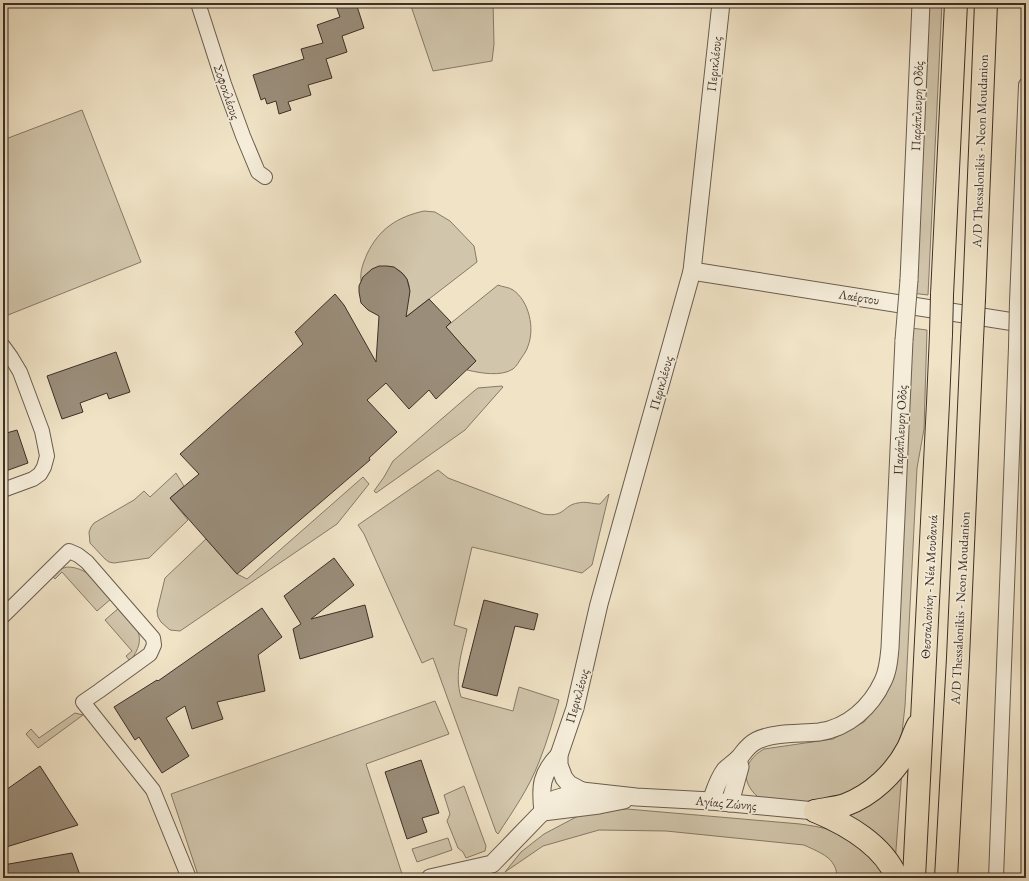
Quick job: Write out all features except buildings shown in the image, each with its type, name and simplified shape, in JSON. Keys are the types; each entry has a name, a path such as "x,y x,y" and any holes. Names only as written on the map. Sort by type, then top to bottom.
{"highway":[{"name":"Θεσσαλονίκη - Νέα Μουδανιά","path":"914,878 956,3"},
{"name":"A/D Thessalonikis - Neon Moudanion","path":"946,878 958,650 986,3"},
{"path":"979,171 988,91 994,3"},
{"path":"815,811 845,805 874,790 901,760 908,748 923,712"},
{"path":"815,811 859,834 873,845 885,858 897,878"}],"street":[{"name":"Σοφοκλέους","path":"198,3 224,84 243,136 258,172 265,177"},
{"name":"Περικλέους","path":"543,812 575,708 599,604 692,270 721,3"},
{"name":"Παράπλευρη Οδός","path":"711,801 718,782 724,772 746,749 758,740 773,736 820,732 837,727 850,720 868,704 884,680 890,648 904,340 909,280 921,3"},
{"path":"996,878 1026,85"},
{"name":"Λαέρτου","path":"692,270 1026,324"},
{"path":"3,346 12,357 20,372 42,431 47,456 40,474 3,490"},
{"path":"3,616 69,551 78,555 87,562 152,638 154,645 150,654 83,702 153,790 189,878"},
{"path":"730,802 740,767 738,759"},
{"path":"559,760 562,774 569,784 582,791 636,797"},
{"path":"736,782 748,795 764,806"},
{"path":"430,878 492,864 555,799 582,791"},
{"path":"543,812 599,805 636,797"},
{"name":"Αγίας Ζώνης","path":"636,797 730,802 815,811"}],"shaded area":[{"path":"410,3 493,3 494,44 492,61 433,71"},
{"path":"926,3 942,3 928,295 911,293"},
{"path":"82,110 141,262 3,317 3,140"},
{"path":"424,211 435,212 450,221 474,246 477,262 407,316 403,315 409,296 409,285 406,277 401,271 387,266 379,267 366,274 361,281 361,270 372,245 383,231 390,225 405,217"},
{"path":"498,285 513,290 519,295 527,308 531,323 528,347 516,366 513,369 503,373 490,374 467,370 476,361 446,327"},
{"path":"911,328 927,330 924,429 917,468 905,706 902,733 894,754 883,774 829,804 762,800 750,788 746,774 747,767 756,754 764,749 833,739 864,722 880,702"},
{"path":"503,387 465,430 376,493 374,491 393,461 474,391 478,388"},
{"path":"438,470 448,478 543,514 550,515 560,513 569,506 581,502 600,504 609,494 592,565 582,573 472,547 454,625 467,629 461,655 458,680 461,697 513,711 519,687 559,700 535,772 498,834 433,658 422,663 364,534 358,525"},
{"path":"176,473 184,486 170,498 188,520 149,558 114,563 105,559 90,543 89,532 94,523 134,500 144,491 150,497"},
{"path":"363,477 369,484 337,524 180,631 170,630 161,622 157,611 165,578 206,539 237,574 247,579"},
{"path":"67,567 87,573 98,582 112,598 97,611 62,572 55,579 52,575 60,569"},
{"path":"120,607 131,620 138,632 139,645 136,653 130,661 126,656 132,651 105,620"},
{"path":"435,701 449,734 366,764 403,877 199,878 171,794"},
{"path":"75,713 83,715 38,748 26,734 31,729 39,738"},
{"path":"902,770 895,863 834,816"},
{"path":"464,786 486,846 485,851 466,858 463,852 458,848 447,821 450,814 444,795"},
{"path":"627,809 800,824 827,829 842,835 856,844 873,860 885,878 837,878 834,866 827,857 804,845 666,831 599,830 543,846 505,872 521,852 544,834 580,815"},
{"path":"448,838 452,850 417,862 412,849"}]}
